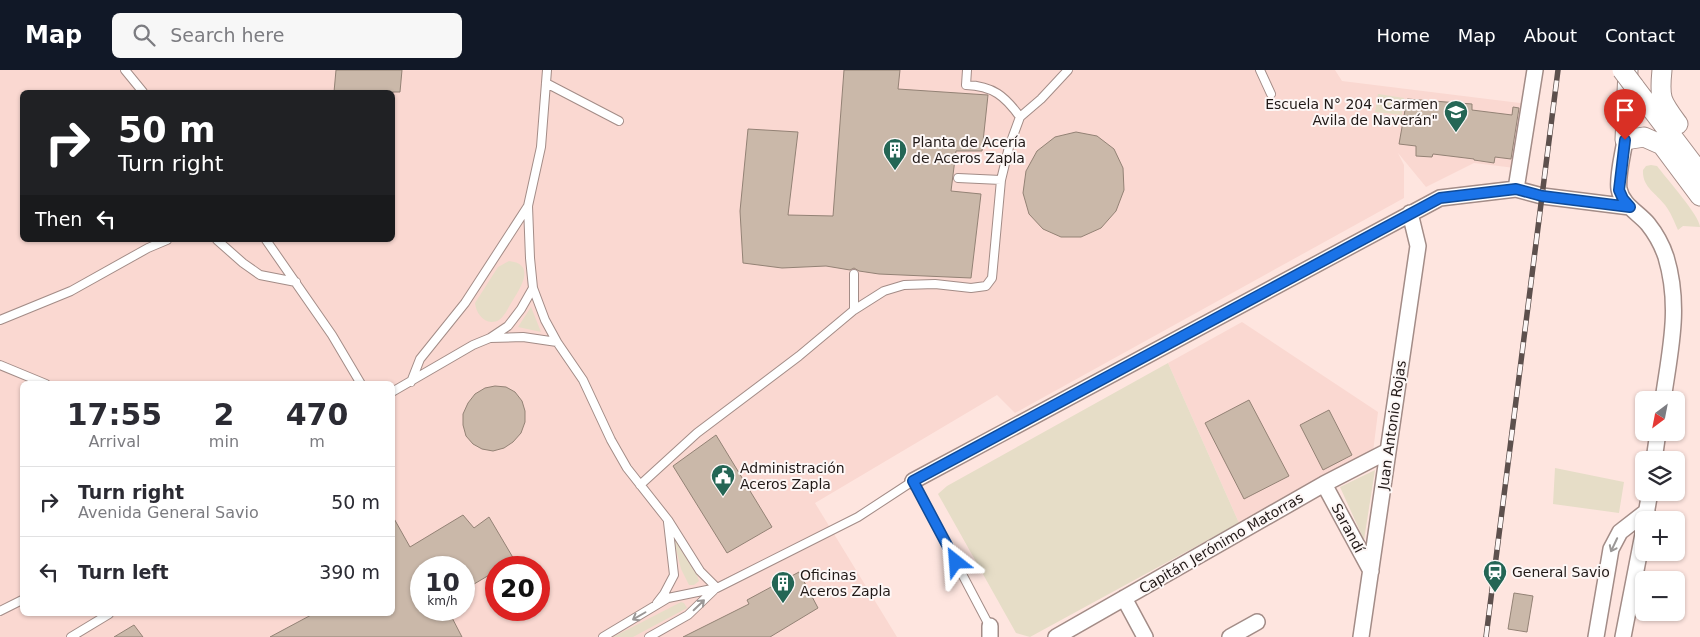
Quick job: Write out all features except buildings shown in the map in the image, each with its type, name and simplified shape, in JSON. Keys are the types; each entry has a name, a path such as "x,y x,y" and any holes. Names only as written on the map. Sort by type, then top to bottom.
{"street":[{"path":"1516,189 1535,70"},
{"path":"1622,70 1631,78 1700,173"},
{"path":"1662,70 1660,93 1666,108 1700,154"},
{"path":"1631,78 1619,190 1623,199 1647,223 1659,240 1666,257 1674,288 1675,314 1664,391"},
{"path":"1625,140 1644,137 1662,145 1700,196"},
{"path":"913,481 1440,198 1516,189 1542,196 1630,207"},
{"name":"Juan Antonio Rojas","path":"1361,637 1418,246 1410,213"},
{"name":"Capitán Jerónimo Matorras","path":"1056,637 1324,484 1388,451"},
{"name":"Sarandí","path":"1324,484 1371,572"},
{"path":"1596,637 1611,549 1620,532 1635,523"},
{"path":"1623,637 1638,561"},
{"path":"1124,598 1145,637"},
{"path":"1230,637 1257,622"}],"lane":[{"path":"125,70 141,90"},
{"path":"547,70 541,147 528,206 533,288 545,320 557,342 583,380 611,440 627,468 668,520 700,571 717,588"},
{"path":"967,70 966,85 981,86 1000,94 1012,105 1020,117"},
{"path":"640,485 697,434 799,356 854,310 884,291 904,285 935,284 971,288 986,286 992,278 1001,180 1009,147 1020,117 1041,99 1068,70"},
{"path":"1260,70 1271,94"},
{"path":"546,83 619,121"},
{"path":"958,178 1001,180"},
{"path":"411,382 420,359 465,303 528,206"},
{"path":"0,320 71,291 162,242"},
{"path":"219,242 243,264 260,275 296,282"},
{"path":"267,242 332,335 359,381"},
{"path":"854,274 854,310"},
{"path":"395,390 473,345 490,338 508,326 522,309 533,288"},
{"path":"490,338 523,337 557,342"},
{"path":"0,365 39,381"},
{"path":"603,637 668,598 717,588 858,517 913,481 992,634"},
{"path":"655,606 674,575 668,520"},
{"path":"649,637 688,615 717,588"},
{"path":"0,611 20,601"},
{"path":"71,637 106,616"}],"shaded area":[{"path":"0,70 1335,70 1342,81 1528,104 1515,168 1474,163 1426,187 1398,153 1404,165 1404,198 1015,413 997,395 815,503 897,637 0,637"},
{"path":"1378,94 1404,98 1402,115 1375,112"},
{"path":"1646,166 1657,166 1682,197 1695,215 1700,227 1683,226 1678,230 1667,208 1645,181 1643,170"},
{"path":"509,261 517,263 524,271 520,289 507,311 499,320 494,322 486,321 477,311 475,303 498,267"},
{"path":"531,307 541,332 518,327"},
{"path":"1242,322 1378,412 1373,452 1325,477 1324,475 1239,523 1168,363"},
{"path":"1168,363 1239,523 1030,637 1016,633 938,494 947,486"},
{"path":"1555,468 1624,482 1619,513 1553,504"},
{"path":"1375,470 1364,540 1340,487"},
{"path":"673,537 697,575 699,581 694,585 689,585 681,569"},
{"path":"681,602 687,608 633,637 613,637"}],"railway":[{"path":"1486,637 1558,70"}],"place":[{"name":"Escuela N° 204 \"Carmen Avila de Naverán\"","path":"1456,133"},
{"name":"Planta de Acería de Aceros Zapla","path":"895,171"},
{"name":"Administración Aceros Zapla","path":"723,497"},
{"name":"General Savio","path":"1495,593"},
{"name":"Oficinas Aceros Zapla","path":"783,604"}],"route":[{"path":"956,562 913,481 1219,317 1428,202 1440,198 1516,189 1542,196 1630,207 1623,199 1619,190 1625,140"}]}
